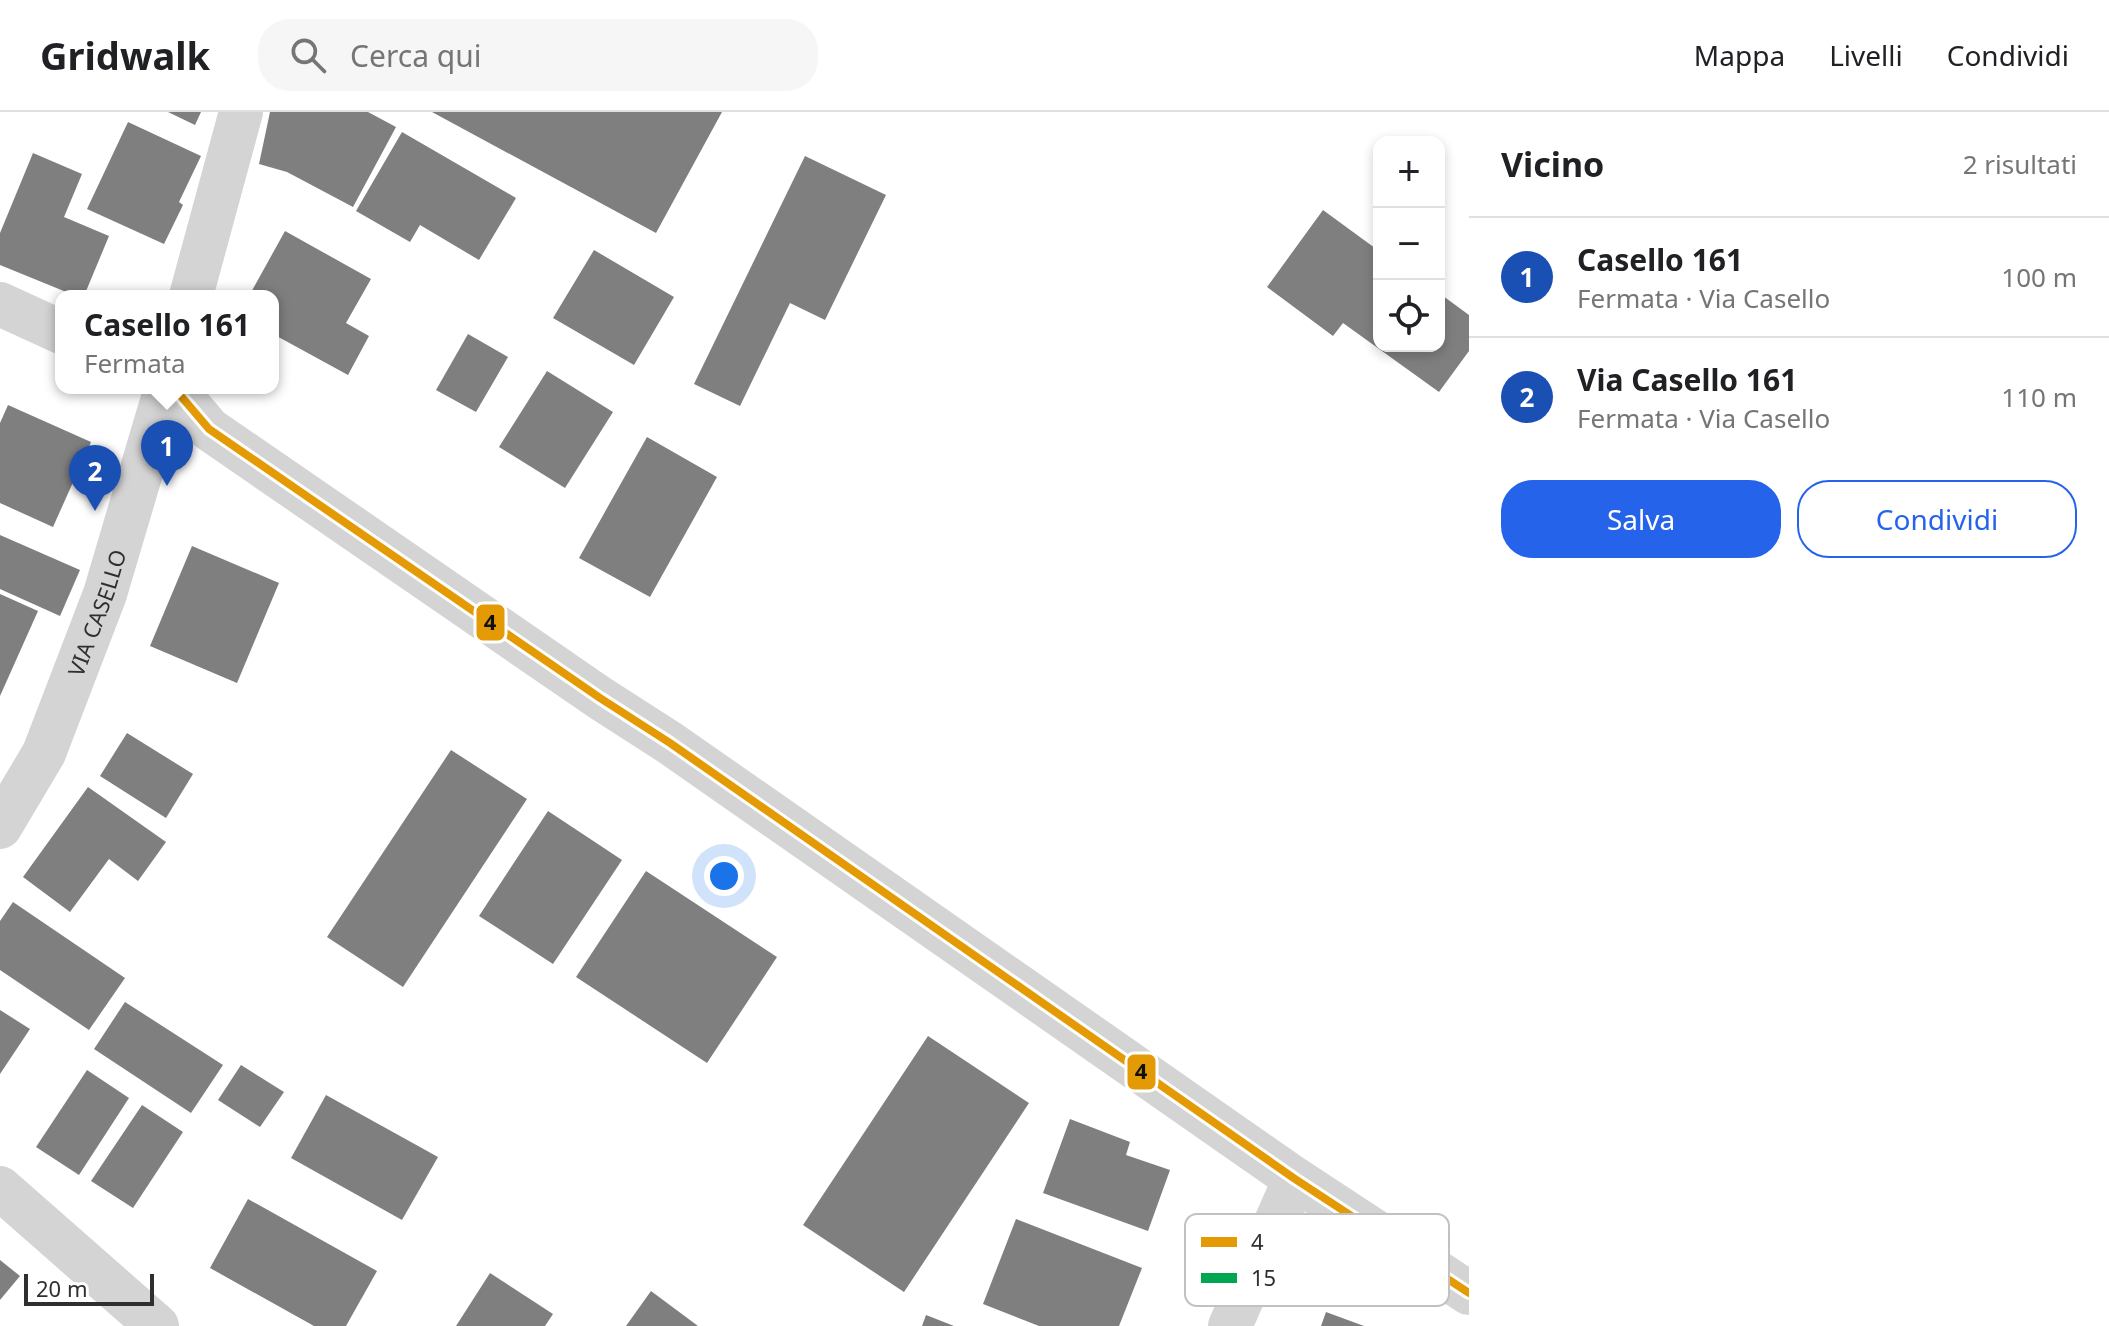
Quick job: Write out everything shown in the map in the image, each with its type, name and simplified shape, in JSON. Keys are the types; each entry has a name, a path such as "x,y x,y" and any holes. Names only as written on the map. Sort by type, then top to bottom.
{"street":[{"path":"193,290 241,112"},
{"path":"0,304 55,329"},
{"name":"VIA CASELLO","path":"0,827 44,753 105,594 164,394"},
{"path":"179,394 209,429 670,743 1348,1214"},
{"path":"1280,1214 1295,1179"},
{"path":"0,1188 157,1326"},
{"path":"1449,1280 1469,1293"},
{"path":"1230,1326 1239,1306"}],"building":[{"path":"168,112 201,112 195,125"},
{"path":"270,112 368,112 396,127 353,207 287,172 259,164"},
{"path":"432,112 722,112 656,233"},
{"path":"128,122 201,156 179,202 183,205 164,244 87,209"},
{"path":"402,132 516,198 479,260 420,225 410,242 356,211"},
{"path":"33,153 82,174 64,217 109,236 86,290 61,290 0,265 0,233"},
{"path":"805,156 886,195 825,320 790,303 740,406 694,384"},
{"path":"1323,210 1373,247 1373,345 1343,323 1333,336 1267,287"},
{"path":"285,231 371,279 346,323 369,336 348,375 279,337 279,290 252,290"},
{"path":"594,250 674,297 634,365 553,318"},
{"path":"1445,297 1469,315 1469,351 1439,392 1383,352 1445,352"},
{"path":"468,334 508,357 476,412 436,390"},
{"path":"547,371 613,412 565,488 499,447"},
{"path":"8,405 91,442 53,527 0,503 0,423"},
{"path":"647,437 717,477 650,597 579,558"},
{"path":"0,535 80,570 60,616 0,589"},
{"path":"192,546 279,583 237,683 150,646"},
{"path":"0,594 38,611 0,696"},
{"path":"127,733 193,774 166,818 100,776"},
{"path":"451,750 527,799 403,987 327,937"},
{"path":"88,787 166,842 138,881 109,859 70,912 23,877"},
{"path":"548,811 622,860 553,964 479,916"},
{"path":"646,871 777,957 707,1063 576,977"},
{"path":"13,902 125,978 89,1030 0,970 0,921"},
{"path":"125,1002 223,1065 191,1113 94,1049"},
{"path":"0,1010 30,1029 0,1074"},
{"path":"928,1036 1029,1103 904,1292 803,1225"},
{"path":"241,1065 284,1092 260,1127 218,1100"},
{"path":"87,1070 129,1098 79,1175 36,1147"},
{"path":"326,1095 438,1157 402,1220 291,1158"},
{"path":"142,1105 183,1132 133,1208 91,1181"},
{"path":"1070,1119 1130,1142 1126,1155 1170,1170 1148,1231 1043,1193"},
{"path":"248,1199 377,1271 346,1326 314,1326 210,1268"},
{"path":"1016,1219 1142,1268 1119,1326 1039,1326 983,1304"},
{"path":"0,1260 20,1276 0,1300"},
{"path":"490,1273 553,1314 545,1326 456,1326"},
{"path":"651,1291 698,1326 626,1326"},
{"path":"1326,1312 1364,1326 1321,1326"},
{"path":"926,1315 954,1326 922,1326"}],"transit line":[{"name":"4","path":"179,394 209,429 670,743 1348,1214"},
{"name":"4","path":"1449,1280 1469,1293"}],"place":[{"name":"Casello 161","path":"167,486"},
{"name":"Via Casello 161","path":"95,511"}]}
